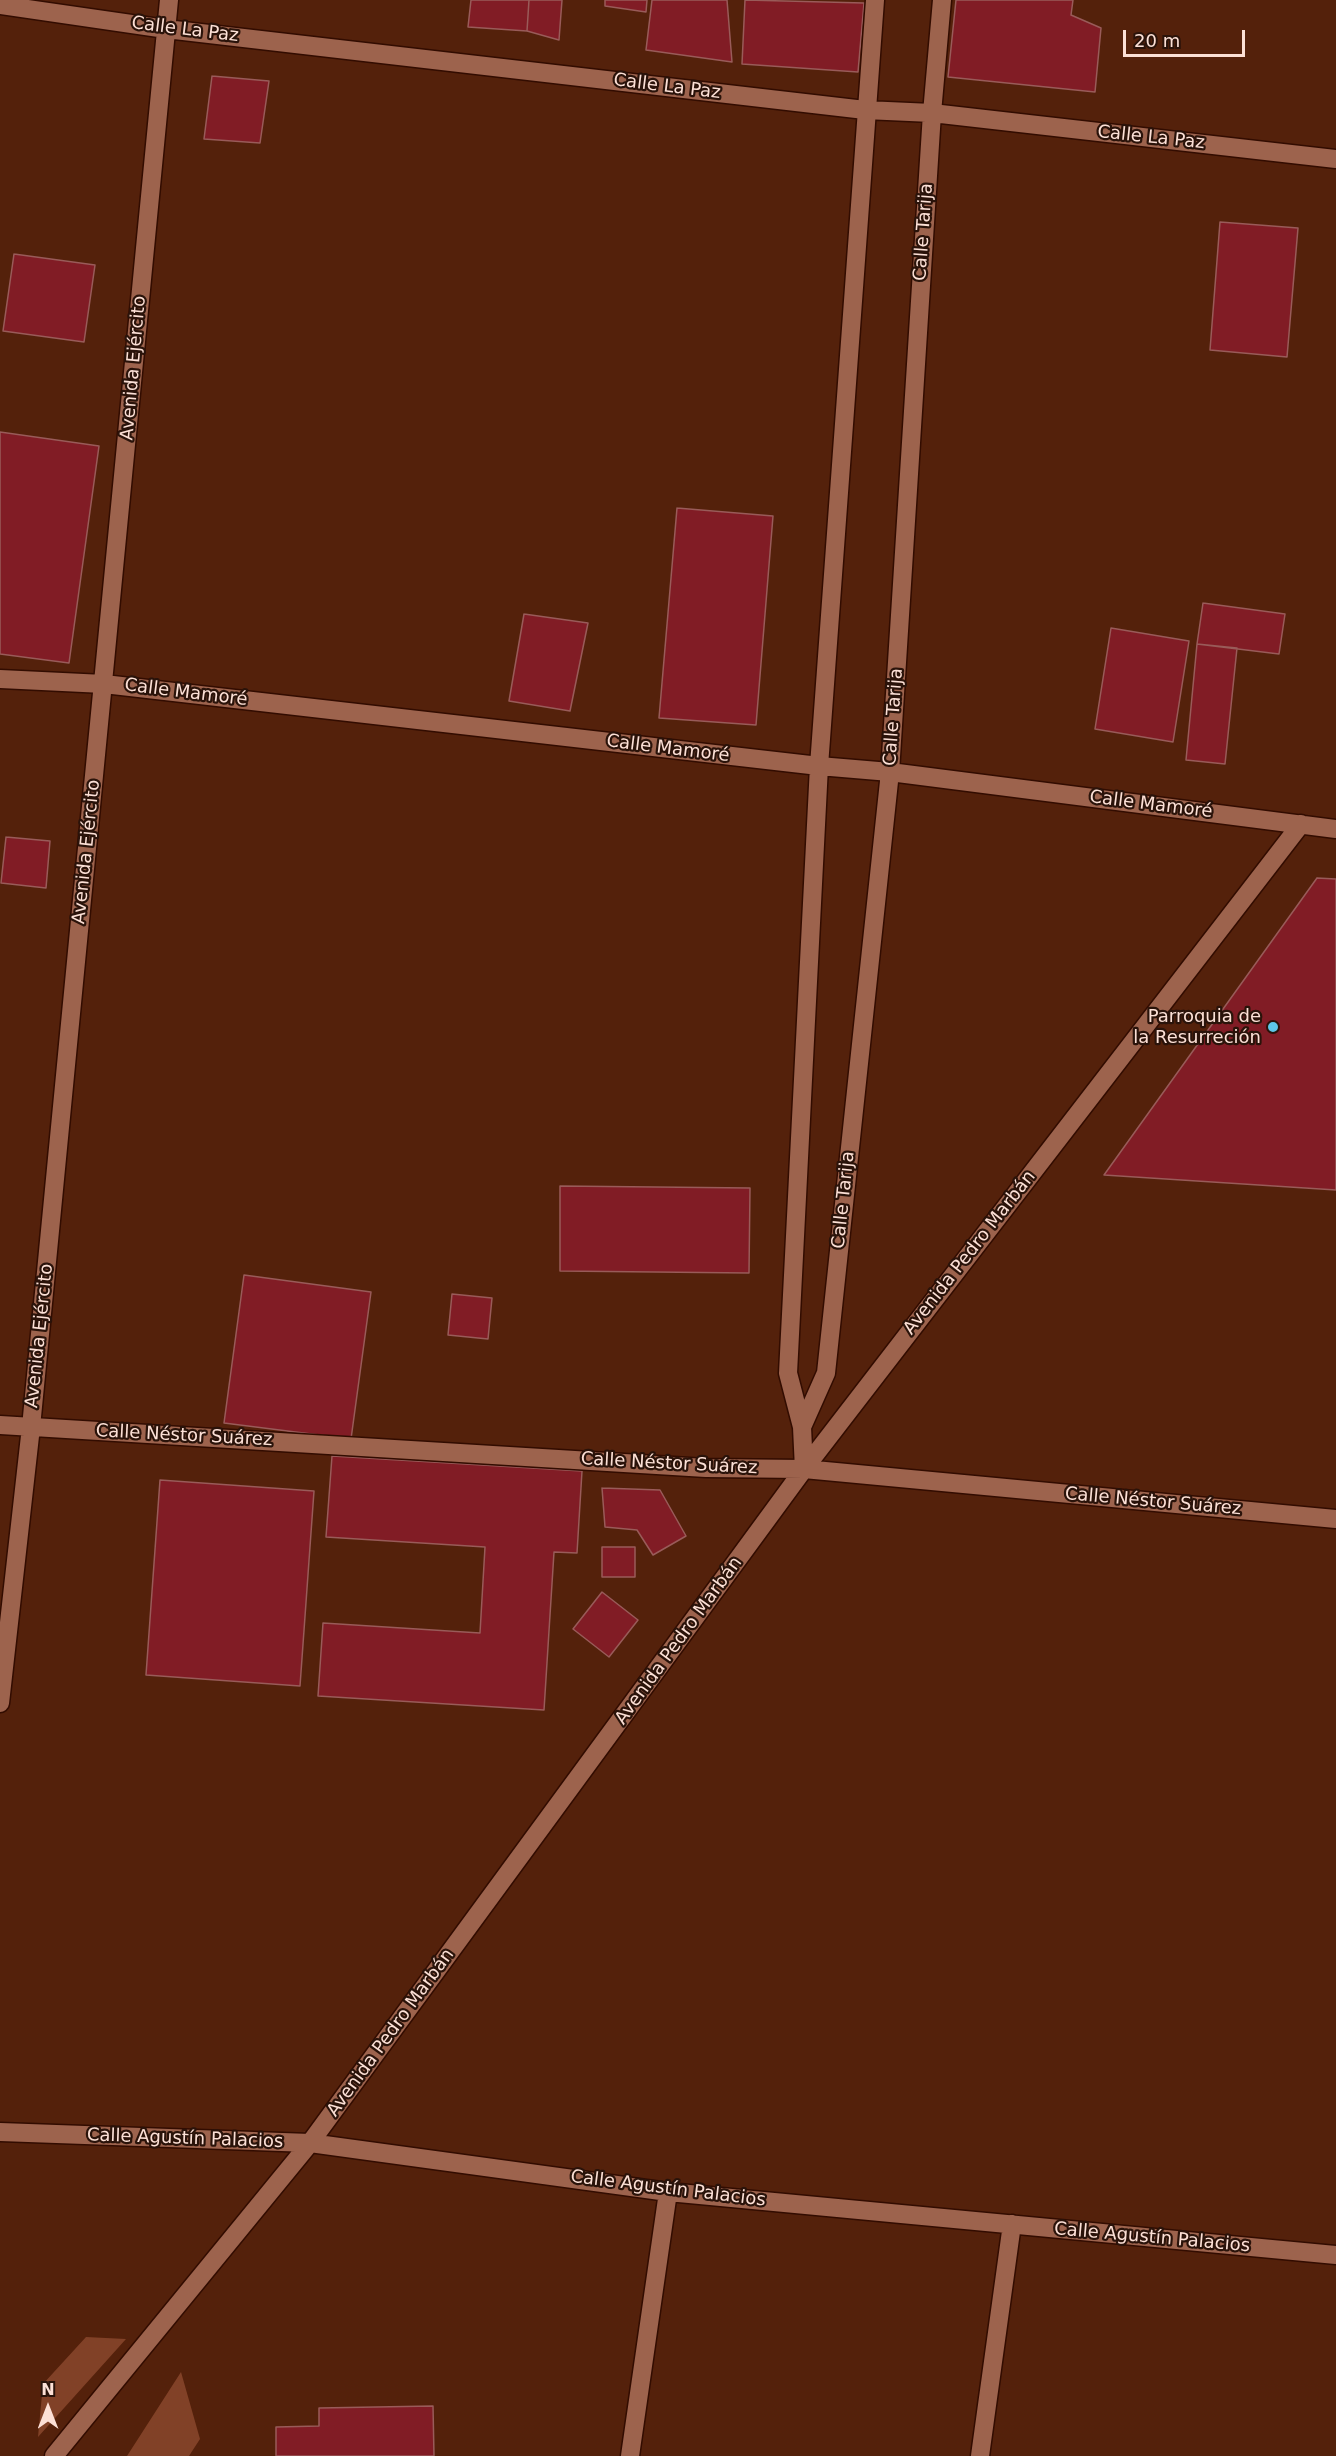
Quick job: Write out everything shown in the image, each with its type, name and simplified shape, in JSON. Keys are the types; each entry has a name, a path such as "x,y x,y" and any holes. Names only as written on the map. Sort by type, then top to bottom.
{"street":[{"name":"Avenida Ejército","path":"0,1703 31,1427 169,0"},
{"name":"Calle Tarija","path":"804,1469 802,1427 788,1373 819,766 875,0"},
{"name":"Calle Tarija","path":"802,1427 826,1372 890,772 932,113 942,0"},
{"name":"Calle La Paz","path":"0,4 166,29 866,110 932,113 1336,159"},
{"name":"Calle Mamoré","path":"0,679 104,684 819,766 890,772 1336,829"},
{"name":"Avenida Pedro Marbán","path":"54,2456 310,2143 804,1469 1301,824"},
{"name":"Calle Néstor Suárez","path":"0,1425 706,1468 804,1469 1336,1519"},
{"name":"Calle Agustín Palacios","path":"0,2132 310,2143 668,2192 1336,2255"},
{"path":"630,2456 668,2192"},
{"path":"980,2456 1012,2224"}],"shaded area":[{"path":"86,2337 126,2339 38,2437 43,2384"},
{"path":"181,2372 200,2439 189,2456 127,2456"}],"building":[{"path":"471,0 529,0 527,31 468,27"},
{"path":"529,0 562,0 559,40 527,31"},
{"path":"605,0 647,0 646,12 605,6"},
{"path":"652,0 727,0 732,62 646,50"},
{"path":"745,0 864,3 858,72 742,64"},
{"path":"956,0 1073,0 1071,15 1101,28 1095,92 948,77"},
{"path":"212,76 269,81 260,143 204,139"},
{"path":"1220,222 1298,228 1287,357 1210,350"},
{"path":"14,254 95,265 84,342 3,331"},
{"path":"0,432 99,446 69,663 0,654"},
{"path":"677,508 773,516 756,725 659,718"},
{"path":"1203,603 1285,614 1279,654 1197,644"},
{"path":"524,614 588,623 570,711 509,701"},
{"path":"1111,628 1189,641 1173,742 1095,729"},
{"path":"1197,644 1237,648 1225,764 1186,760"},
{"path":"6,837 50,841 46,888 1,883"},
{"name":"Parroquia de la Resurreción","path":"1317,878 1336,879 1336,1190 1104,1175"},
{"path":"560,1186 750,1188 749,1273 560,1271"},
{"path":"244,1275 371,1292 351,1439 224,1423"},
{"path":"452,1294 492,1298 488,1339 448,1335"},
{"path":"332,1456 582,1471 577,1553 554,1552 544,1710 318,1696 323,1623 480,1633 485,1547 326,1537"},
{"path":"160,1480 314,1491 300,1686 146,1675"},
{"path":"602,1488 660,1490 686,1536 653,1555 637,1530 605,1527"},
{"path":"602,1547 635,1547 635,1577 602,1577"},
{"path":"602,1592 638,1620 609,1657 573,1629"},
{"path":"433,2406 434,2456 276,2456 276,2427 319,2426 319,2408"}],"place":[{"name":"Parroquia de la Resurreción","path":"1273,1027"}]}
